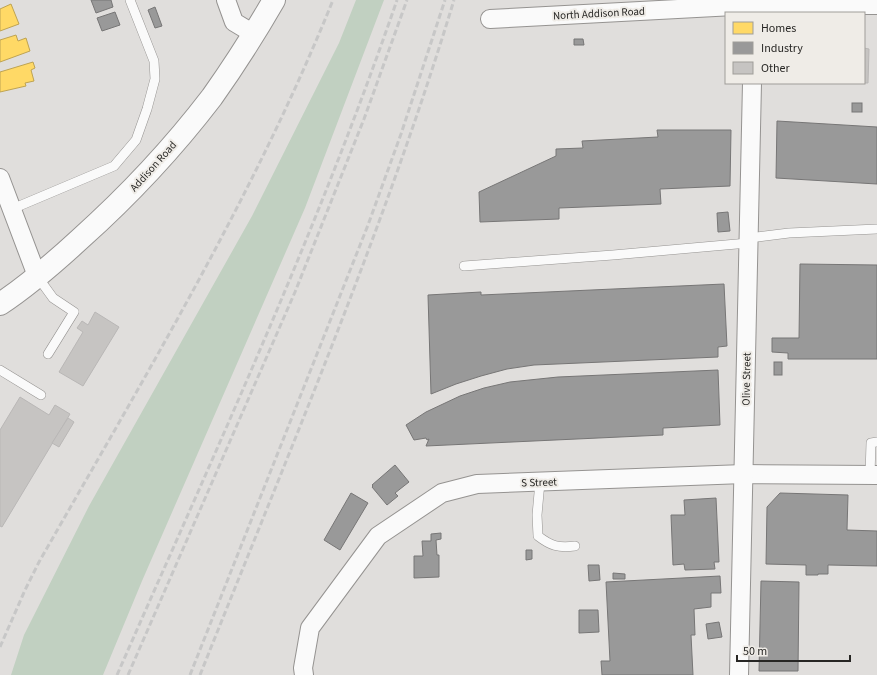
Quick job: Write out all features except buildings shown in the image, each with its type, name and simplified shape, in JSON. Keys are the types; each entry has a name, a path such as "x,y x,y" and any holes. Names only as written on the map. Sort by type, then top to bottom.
{"street":[{"path":"226,0 234,22 254,34"},
{"name":"Addison Road","path":"0,304 37,276 91,229 162,156 212,96 254,34 274,0"},
{"name":"North Addison Road","path":"490,19 753,6 877,5"},
{"name":"Olive Street","path":"739,675 752,84"},
{"path":"0,178 37,276"},
{"name":"S Street","path":"304,675 303,668 310,628 378,536 442,493 477,484 744,474 873,475"}],"lane":[{"path":"12,209 114,166 136,140 147,109 155,79 154,61 130,0"},
{"path":"464,266 613,255 749,240 789,233 877,229"},
{"path":"37,276 53,298 74,312 48,354"},
{"path":"0,370 41,395"},
{"path":"873,475 871,442 877,442"},
{"path":"540,482 537,515 538,536 548,544 562,548 575,546"}],"green space":[{"path":"356,0 384,0 305,208 142,581 103,675 11,675 24,635 89,506 252,216 339,43"}],"railway":[{"path":"0,647 39,562 196,286 233,215 302,73 333,0"},
{"path":"117,675 228,424 300,256 334,171 397,0"},
{"path":"128,675 295,292 364,119 407,0"},
{"path":"190,675 368,225 401,134 445,0"},
{"path":"200,675 308,408 360,273 415,121 454,0"}]}
